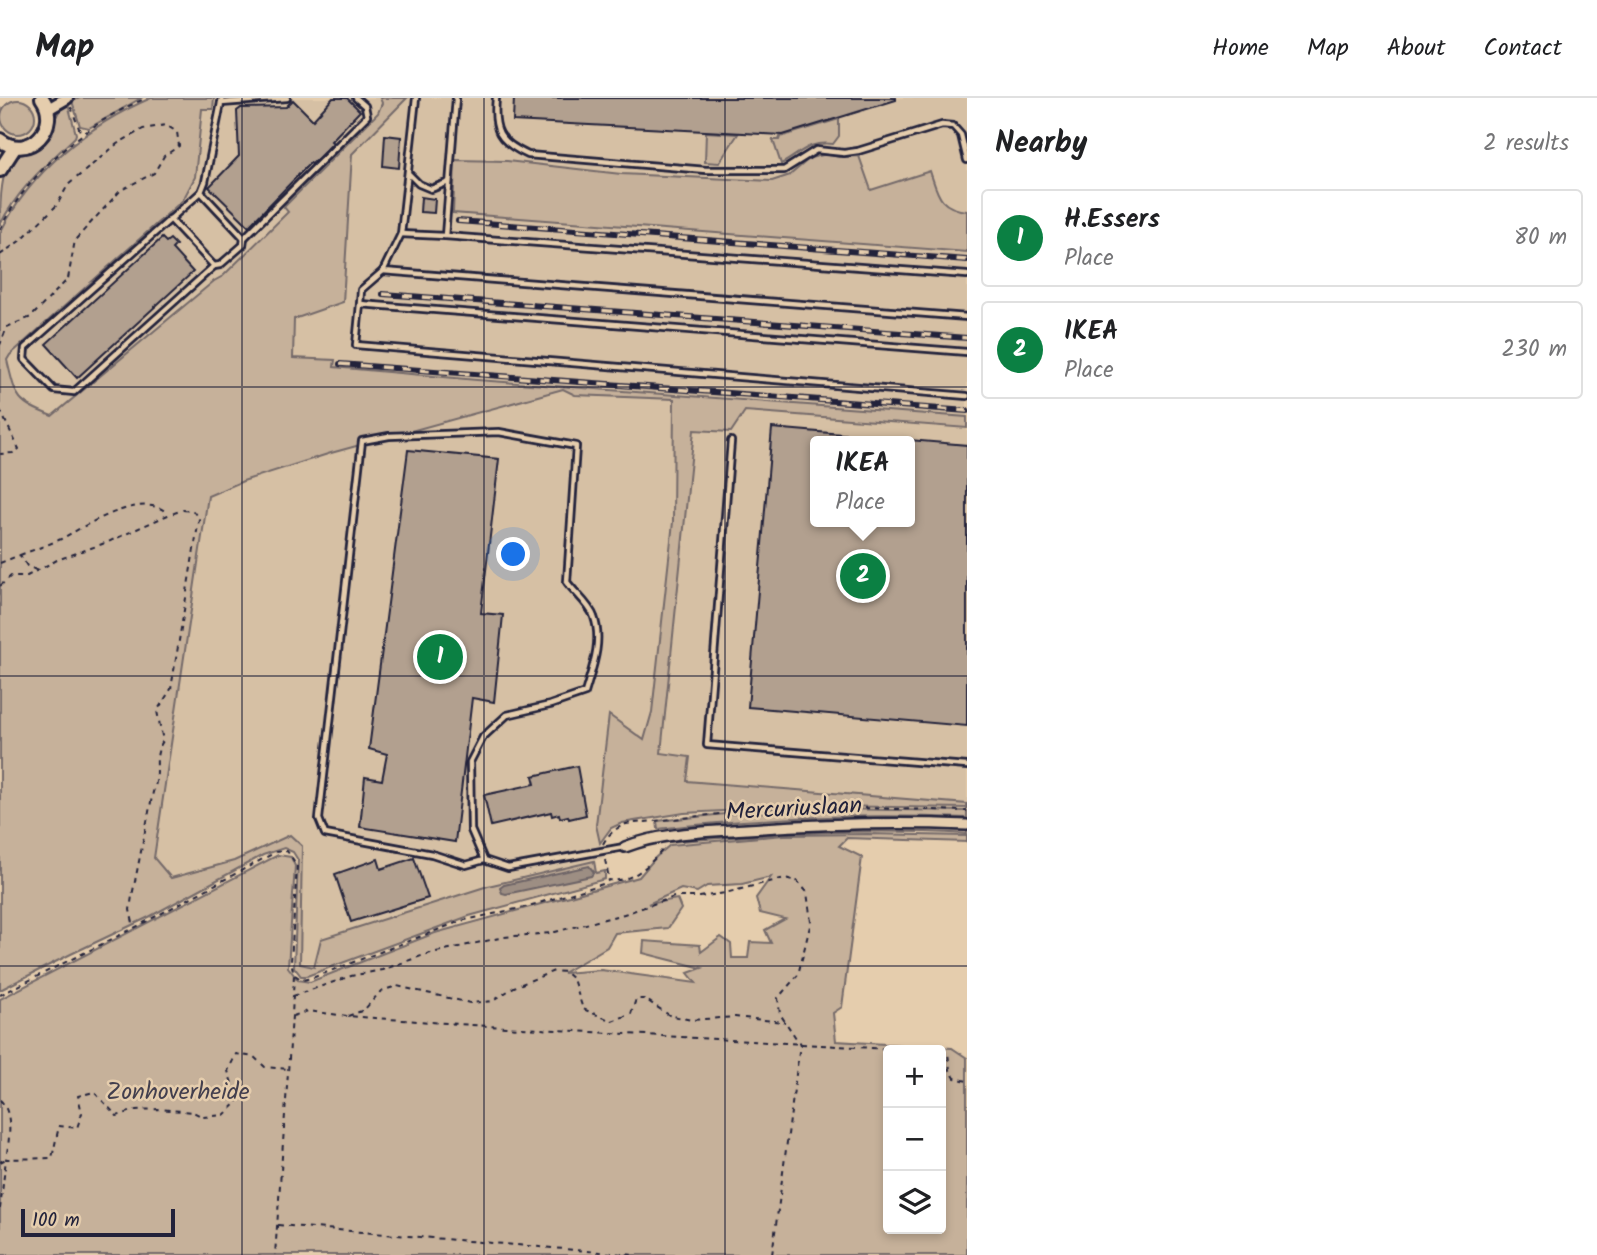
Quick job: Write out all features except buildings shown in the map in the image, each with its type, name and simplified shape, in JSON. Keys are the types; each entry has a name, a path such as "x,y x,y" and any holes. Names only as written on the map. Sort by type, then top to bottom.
{"main road":[{"path":"0,141 15,148 25,147 42,137 49,119 45,103"},
{"path":"0,170 15,148"}],"street":[{"path":"45,103 69,102"},
{"name":"Mercuriuslaan","path":"625,847 646,839 705,832 833,823 967,825"}],"lane":[{"path":"287,98 221,100 201,192 25,348 24,359 54,390 74,392 214,267 243,245 244,238 367,116 365,106 356,98"},
{"path":"416,98 401,234 383,271 361,290 356,345 967,396"},
{"path":"445,236 456,98"},
{"path":"496,98 494,119 498,134 513,148 528,155 706,170 784,170 816,150 844,153 858,151 942,125 953,126 961,135 967,160"},
{"path":"409,174 419,184 431,189 449,181"},
{"path":"201,192 244,238"},
{"path":"170,219 214,267"},
{"path":"401,234 967,275"},
{"path":"383,271 967,317"},
{"path":"360,304 967,352"},
{"path":"484,860 471,831 470,776 470,762 482,737 507,715 585,693 598,643 594,616 567,582 576,446 499,432 389,436 362,441 318,819 325,834 432,854 466,865 484,860 509,868 625,847"},
{"path":"731,441 707,745 967,766"}],"path":[{"path":"0,229 12,205 44,168 81,134 147,98"},
{"path":"69,102 81,134"},
{"path":"0,256 57,205 68,185 117,144 143,129 166,125 177,132 179,146 164,156 154,173 121,190 75,240 68,279 31,317 7,327 0,345"},
{"path":"0,410 19,449 13,453 0,454"},
{"path":"0,563 59,540 76,529 127,508 154,505 161,507 168,515"},
{"path":"0,586 11,576 27,576 168,515 183,510 193,511 199,519 171,689 157,711 163,741 157,751 158,779 132,896 130,910 134,928"},
{"path":"20,555 27,566 36,570"},
{"path":"294,974 302,980 312,978 461,921 525,907 609,880 616,881 643,870 668,844"},
{"path":"0,995 134,928 276,852 287,851 297,865 291,961 294,974 275,1255"},
{"path":"293,996 427,954 504,937 551,933 624,914 674,897 725,893 785,878 797,881 807,892 811,922 798,975 778,998 780,1014 800,1044 772,1255"},
{"path":"347,1016 364,1010 381,991 397,986 470,1003 493,1001 514,987 554,971 565,972 573,979 583,1009 612,1021 631,1014 636,999 645,999 669,1015 691,1020 734,1017 786,1023"},
{"path":"292,1016 308,1011 347,1016 883,1049"},
{"path":"946,1053 955,1078 967,1081"},
{"path":"0,1162 6,1159 52,1158 59,1126 77,1128 82,1114 78,1096 94,1092 117,1116 136,1110 158,1109 193,1112 203,1117 224,1115 238,1102 228,1071 236,1054 254,1056 265,1067 288,1069"},
{"path":"0,1100 8,1113 0,1209"},
{"path":"277,1225 635,1255"}],"shaded area":[{"path":"214,98 380,98 382,103 378,113 285,207 289,211 223,276 52,417 26,406 15,392 7,360 9,355 195,177 202,109 213,109"},
{"path":"407,98 967,98 967,211 951,210 938,197 930,171 870,190 859,156 827,154 810,158 790,175 772,181 621,174 507,161 456,160 453,212 967,252 967,417 477,380 334,367 335,360 292,358 293,319 343,302 352,154"},
{"path":"563,389 575,395 674,399 673,522 652,712 644,740 610,715 596,825 604,858 488,886 321,939 314,967 300,964 302,846 271,843 234,861 171,878 154,858 207,496 243,481 331,453"},
{"path":"745,411 967,429 967,804 686,780 661,753 694,430 731,432"},
{"path":"589,866 594,872 591,876 506,894 502,893 500,888 504,885"}],"green space":[{"path":"80,98 141,98 89,128 80,126 72,101"},
{"path":"151,98 214,98 213,109 202,109 195,177 183,200 10,355 7,360 15,390 24,402 52,416 223,276 288,212 284,207 378,113 382,103 380,98 407,98 352,154 343,302 294,319 293,358 335,360 334,367 477,380 967,417 967,428 745,411 731,432 694,430 661,753 690,757 687,781 967,804 967,808 819,806 684,813 622,823 611,828 600,843 596,825 609,715 644,740 652,712 673,522 674,399 575,395 563,389 331,453 243,481 208,496 154,858 171,878 234,861 290,835 302,846 300,964 314,967 321,939 488,886 594,861 596,873 605,871 605,879 469,916 301,976 294,967 298,860 293,852 284,848 263,855 149,917 0,990 0,233 28,190 64,152 105,122"},
{"path":"18,100 30,105 35,117 30,129 18,134 6,129 1,117 6,105"},
{"path":"68,104 75,137 24,189 0,225 2,186 7,166 17,154 43,143 57,115"},
{"path":"839,119 839,136 833,144 811,146 781,164 773,140"},
{"path":"706,132 738,134 719,163 705,162"},
{"path":"827,154 839,157 859,156 871,190 930,171 941,199 951,207 967,211 967,252 453,213 455,160 507,161 621,174 772,181 790,175 810,158"},
{"path":"827,809 967,811 967,818 812,818 658,829 657,821 725,814"},
{"path":"831,829 930,829 967,831 967,834 818,833 668,842 683,838 744,833"},
{"name":"Zonhoverheide","path":"784,835 967,836 967,842 847,838 839,846 862,857 842,1007 833,1013 836,1041 902,1045 883,1045 883,1234 946,1234 946,1048 952,1048 967,1058 967,1255 0,1255 0,999 278,855 291,857 295,866 288,967 298,980 310,982 435,933 639,877 670,845","holes":["771,877 756,898 760,913 785,919 765,930 771,943 750,942 748,958 732,958 731,944 721,937 701,952 700,945 644,941 643,953 702,968 688,973 696,983 601,970 563,973 607,947 615,933 668,928 681,909 677,899 648,904 681,889 697,892 707,886 742,884"]}],"railway":[{"path":"458,221 967,260"},
{"path":"383,294 967,338"},
{"path":"340,364 967,411"}],"place":[{"name":"IKEA","path":"863,576"},
{"name":"H.Essers","path":"440,657"}]}
